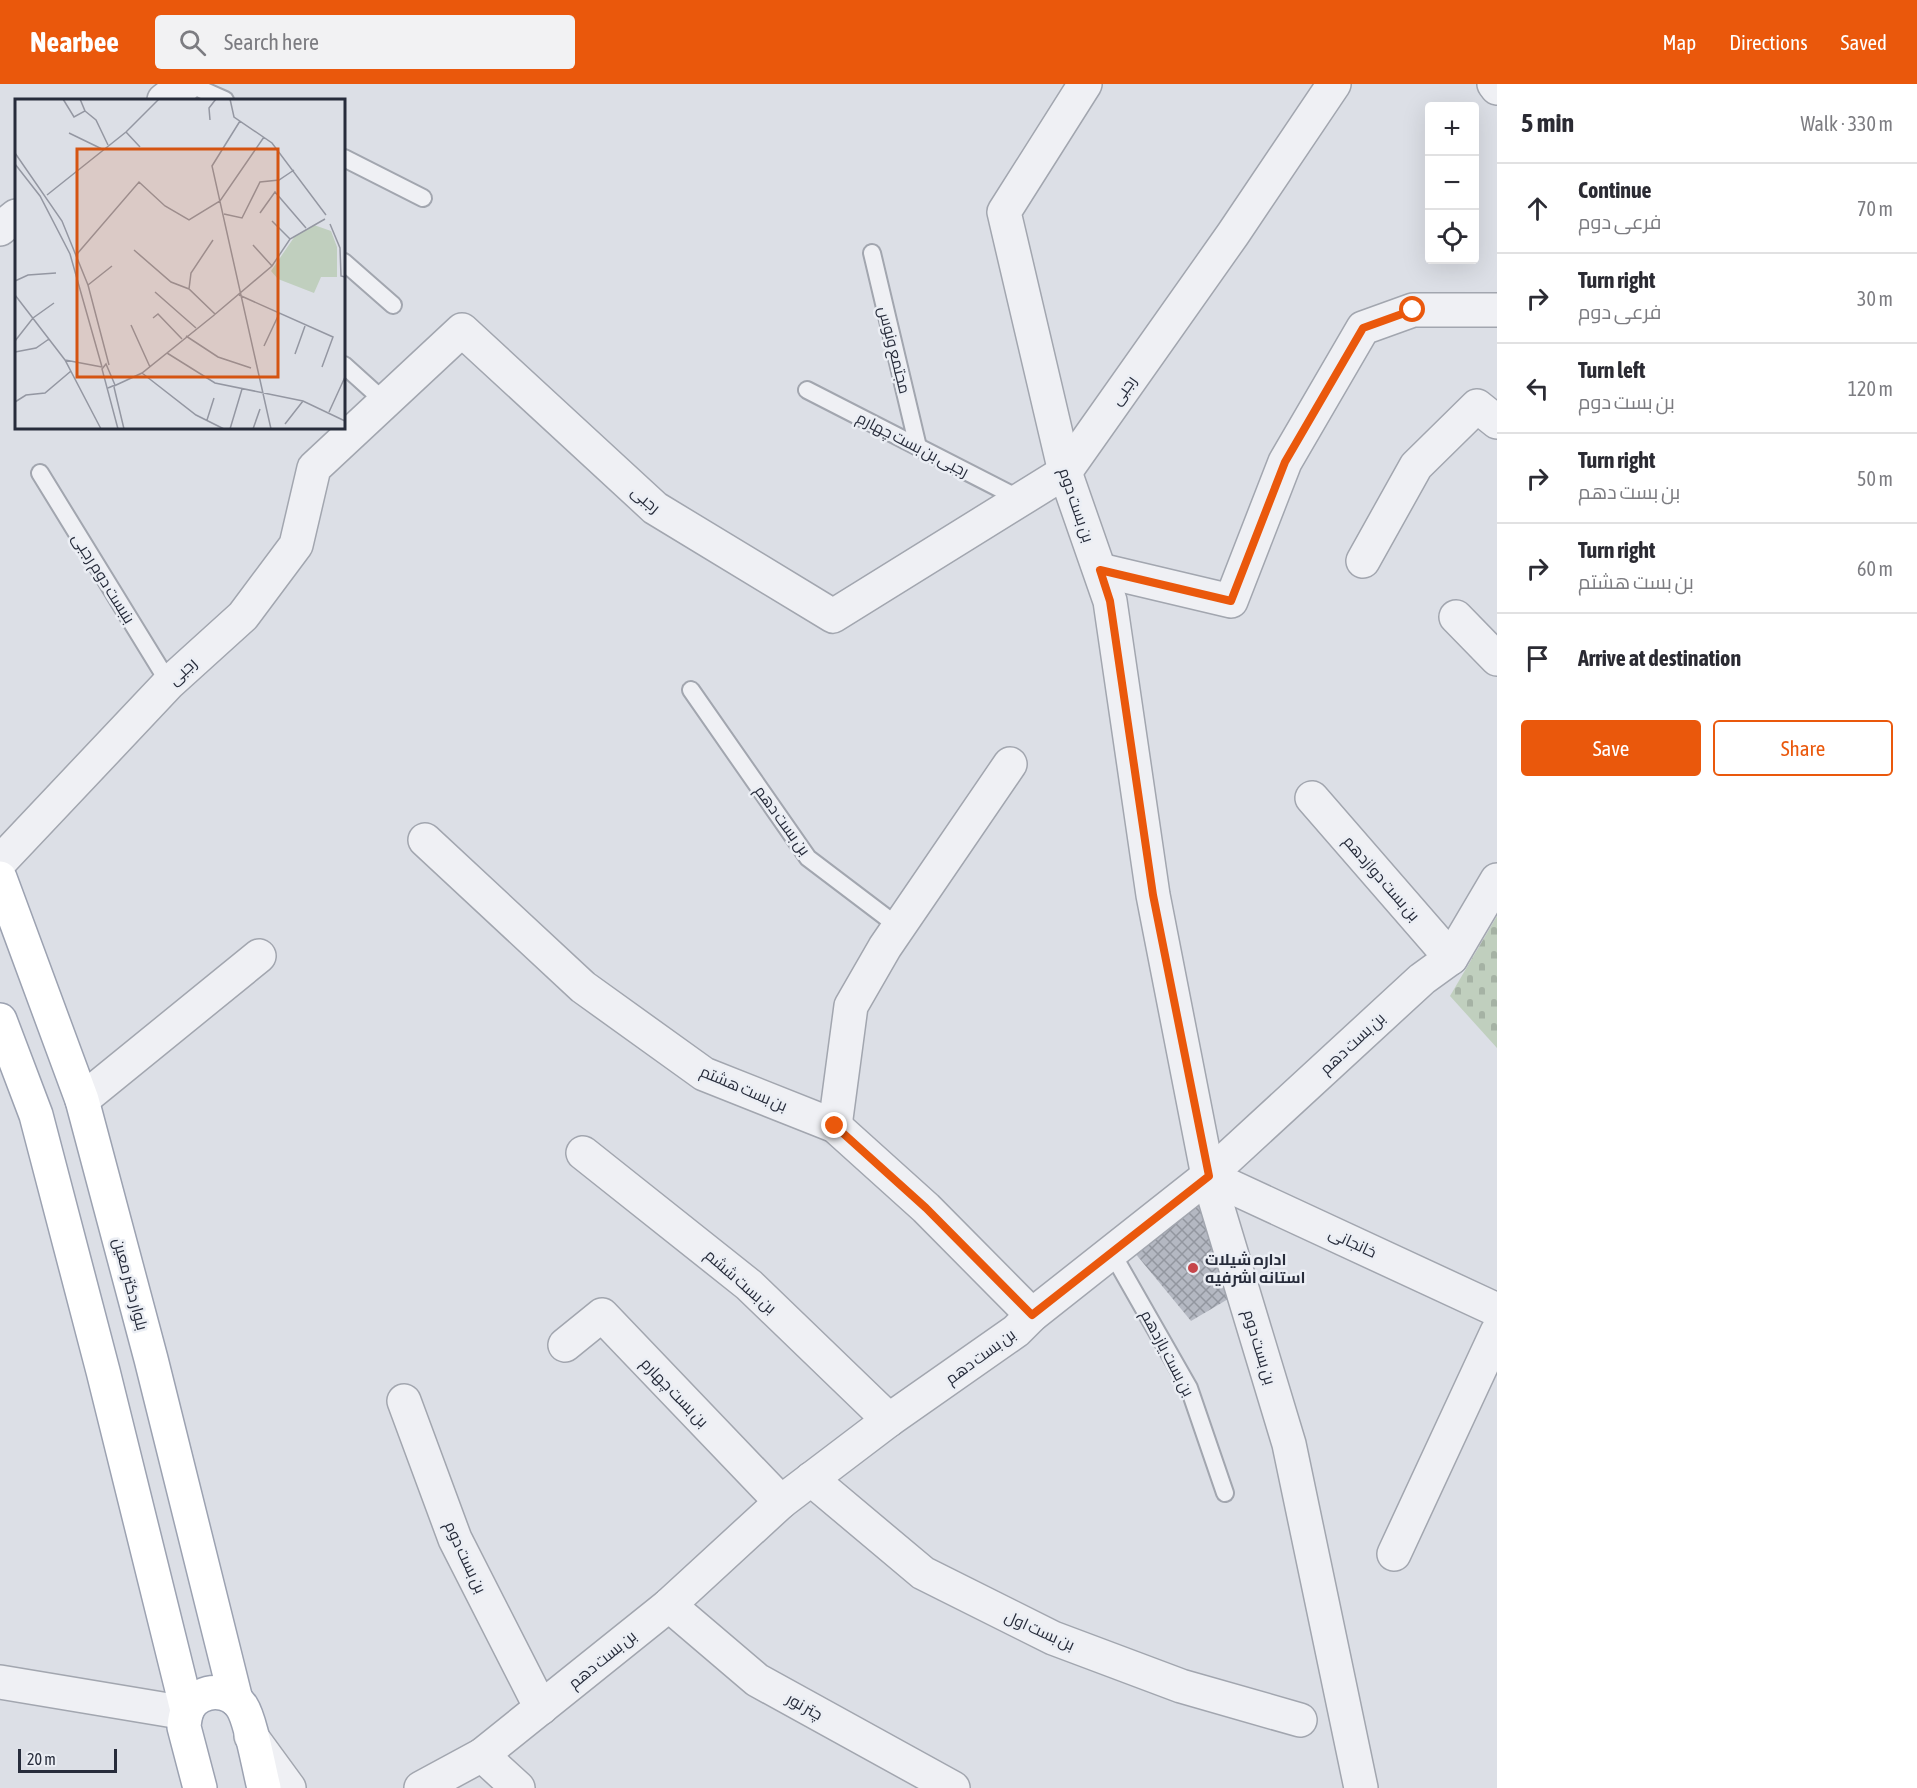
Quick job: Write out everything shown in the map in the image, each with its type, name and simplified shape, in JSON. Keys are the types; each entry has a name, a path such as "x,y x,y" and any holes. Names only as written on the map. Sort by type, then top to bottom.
{"main road":[{"name":"بلوار دکتر معین","path":"0,878 82,1100 151,1359 236,1700 242,1707 264,1788"},
{"path":"0,1020 36,1115 103,1371 187,1712"},
{"path":"200,1788 184,1727 187,1712 196,1698 205,1694 216,1692 226,1694 236,1700"}],"street":[{"path":"166,99 188,84"},
{"name":"بن بست دوم","path":"1085,84 1004,212 1065,472 1110,601 1153,895 1209,1176 1288,1444 1361,1788"},
{"name":"رجبی","path":"0,862 169,683 243,616 296,545 314,468 462,330 655,508 833,616 1065,472 1233,234 1334,84"},
{"path":"1494,84 1497,88"},
{"path":"1100,570 1231,601 1285,462 1363,328 1413,310 1497,310"},
{"path":"1363,561 1416,466 1477,406 1497,422"},
{"path":"1456,617 1497,659"},
{"path":"835,1126 851,1006 899,927 1010,764"},
{"name":"بن بست دوازدهم","path":"1312,798 1451,958"},
{"name":"بن بست هشتم","path":"424,840 583,987 704,1074 835,1126 926,1208 1032,1315"},
{"name":"بن بست دهم","path":"421,1788 482,1755 669,1605 781,1502 889,1420 1016,1331 1032,1315 1209,1176 1422,979 1451,958 1497,879"},
{"path":"82,1100 259,956"},
{"name":"بن بست ششم","path":"583,1153 749,1285 889,1420"},
{"name":"خانجانی","path":"1209,1176 1497,1310"},
{"name":"بن بست چهارم","path":"564,1345 602,1315 781,1502"},
{"path":"1394,1554 1497,1332"},
{"name":"بن بست دوم","path":"404,1401 455,1539 541,1708"},
{"name":"بن بست اول","path":"811,1479 923,1573 1053,1638 1181,1686 1300,1720"},
{"name":"چتر نور","path":"669,1605 757,1680 953,1788"},
{"path":"0,1682 187,1712"},
{"path":"251,1736 289,1788"},
{"path":"482,1755 518,1788"}],"lane":[{"path":"188,84 223,99"},
{"path":"345,159 423,198"},
{"name":"مجتمع ونوس","path":"872,253 918,447"},
{"path":"345,263 393,305"},
{"path":"345,366 385,402"},
{"name":"رجبی بن بست چهارم","path":"807,390 1020,499"},
{"name":"بنبست دوم رجبی","path":"40,473 169,683"},
{"name":"بن بست دهم","path":"691,690 808,858 899,927"},
{"name":"بن بست یازدهم","path":"1112,1253 1189,1388 1225,1493"}],"green space":[{"path":"1497,916 1497,1048 1450,996"}],"building":[{"name":"اداره شیلات استانه اشرفیه","path":"1212,1187 1245,1289 1191,1321 1130,1247"}],"place":[{"name":"اداره شیلات استانه اشرفیه","path":"1193,1268"}],"route":[{"path":"835,1126 926,1208 1032,1315 1209,1176 1153,895 1110,601 1100,570 1231,601 1285,462 1363,328 1413,310"}]}
